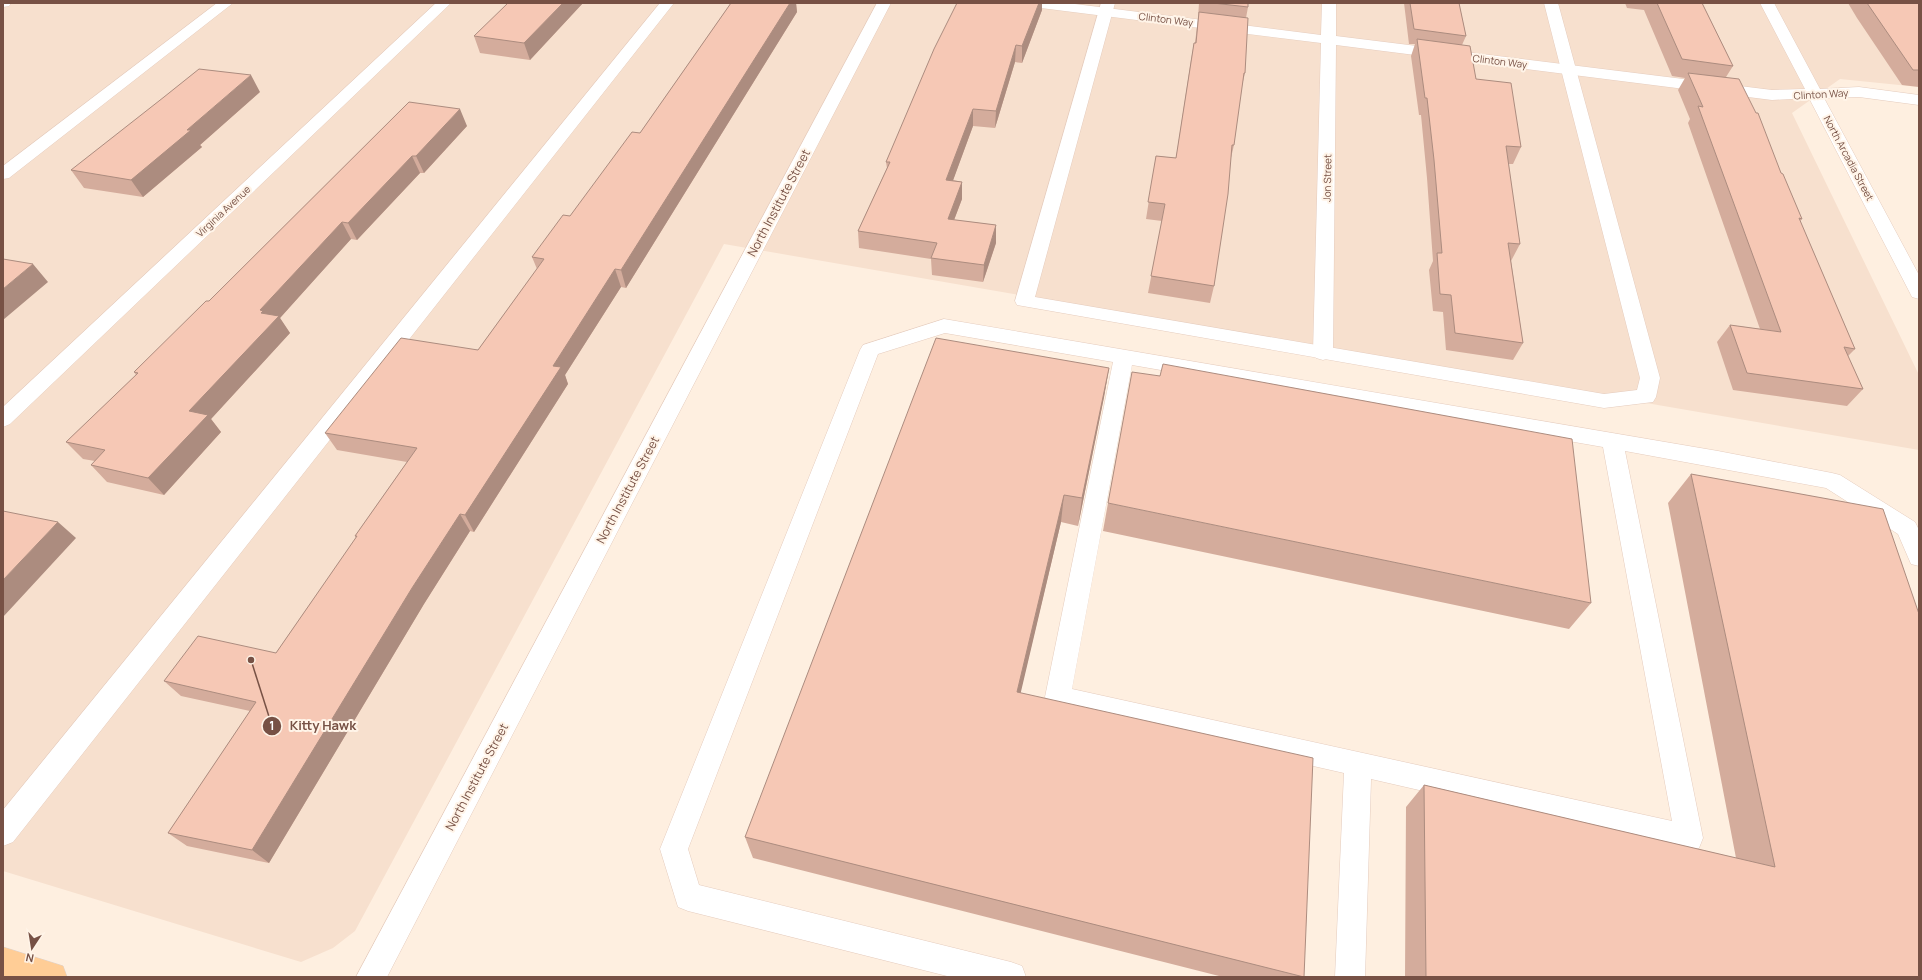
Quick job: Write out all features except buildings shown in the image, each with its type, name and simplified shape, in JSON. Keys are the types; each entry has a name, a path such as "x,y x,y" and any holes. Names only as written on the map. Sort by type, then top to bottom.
{"main road":[{"path":"3,962 52,977"}],"street":[{"path":"3,174 226,3"},
{"name":"Virginia Avenue","path":"3,419 444,3"},
{"path":"3,832 667,3"},
{"name":"North Institute Street","path":"371,977 884,3"},
{"name":"Clinton Way","path":"1033,3 1107,8 1330,40 1780,96 1859,92 1919,100"},
{"name":"Jon Street","path":"1323,354 1330,3"},
{"path":"1107,8 1024,301 1323,354 1604,401 1646,397 1650,378 1570,70 1551,3"},
{"name":"North Arcadia Street","path":"1767,3 1919,292"},
{"path":"1011,977 688,897 674,849 870,350 944,326 1612,441 1832,481 1907,528 1919,557"},
{"path":"1124,357 1058,697 1689,838 1612,441"},
{"path":"1350,977 1358,764"}],"shaded area":[{"path":"3,3 1919,3 1919,87 1840,79 1792,113 1919,375 1919,450 724,244 355,931 333,948 301,962 3,871"}],"place":[{"name":"Kitty Hawk","path":"251,660"}]}
